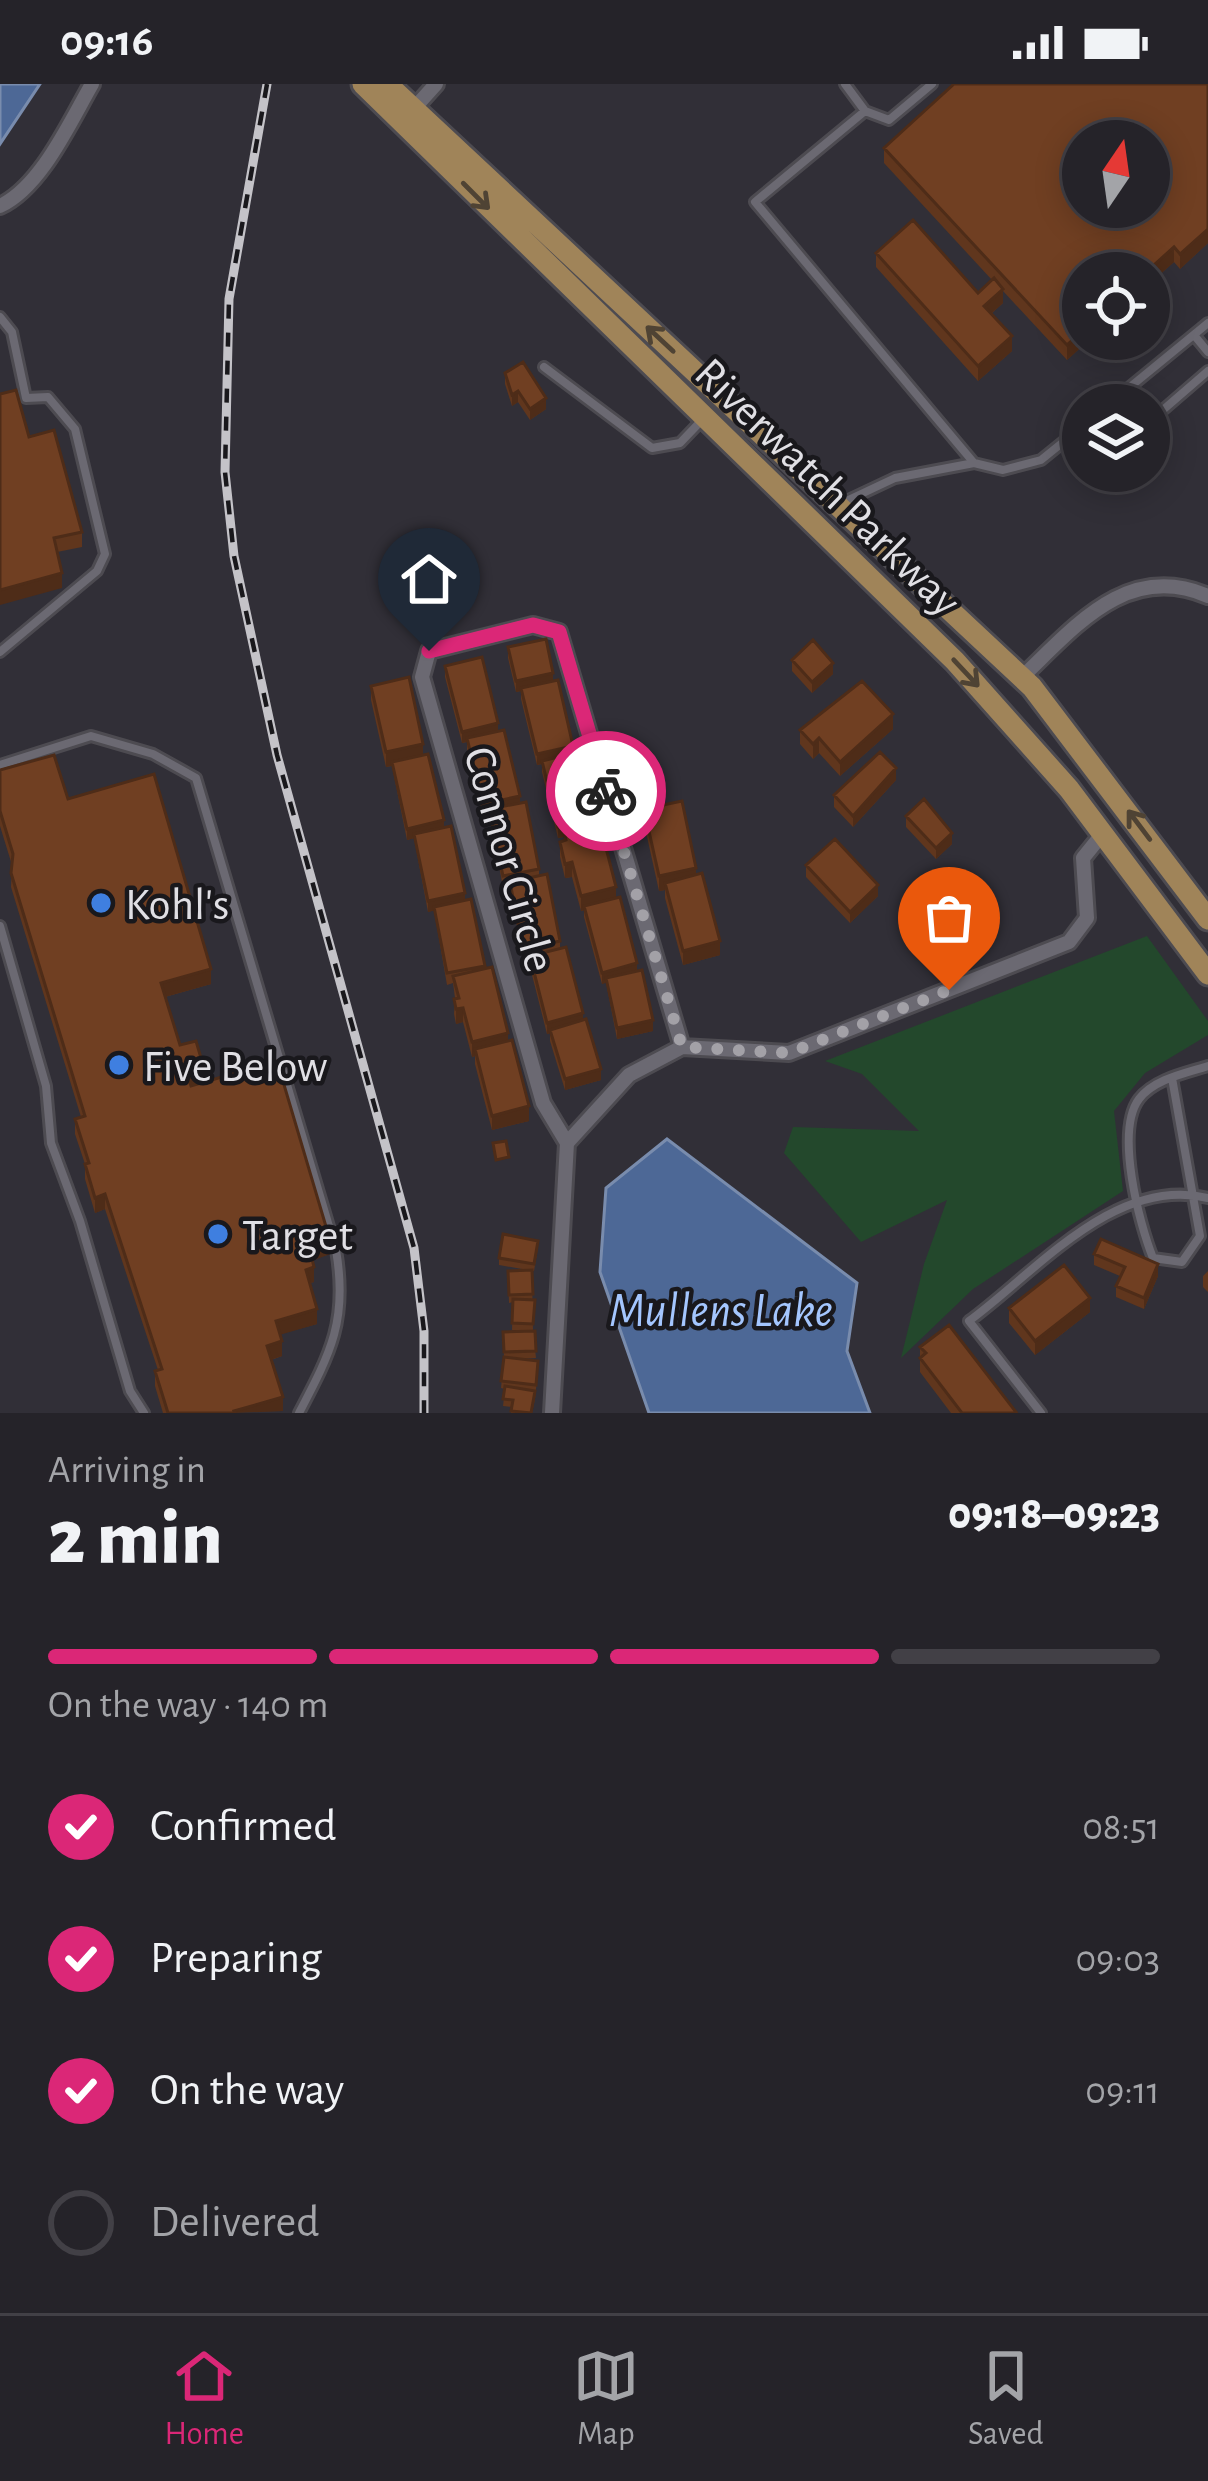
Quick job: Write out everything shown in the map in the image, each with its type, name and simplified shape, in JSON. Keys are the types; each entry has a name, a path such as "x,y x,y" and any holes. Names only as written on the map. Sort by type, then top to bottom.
{"main road":[{"name":"Riverwatch Parkway","path":"363,84 407,115 1022,677 1208,920"},
{"name":"Riverwatch Parkway","path":"387,84 407,115 704,419 955,662 1104,832 1208,974"}],"street":[{"path":"6,203 40,166 92,84"},
{"path":"407,115 436,84"},
{"path":"1022,677 1101,603 1136,586 1208,596"},
{"name":"Connor Circle","path":"567,1143 543,1102 422,677 429,651 533,625 559,632 682,1047"},
{"path":"552,1413 567,1143 629,1075 682,1047 789,1053 1069,942 1087,919 1083,858 1104,832"}],"lane":[{"path":"845,84 866,111 890,120 932,84"},
{"path":"866,111 755,202 974,463"},
{"path":"0,317 12,332 26,398 48,397 75,429 106,554 97,571 0,652"},
{"path":"1141,384 1208,323"},
{"path":"1194,335 1208,352"},
{"path":"544,367 652,448 680,443 704,419"},
{"path":"1170,403 1208,370"},
{"path":"837,505 895,478 974,463 1003,470 1042,460 1062,443"},
{"path":"0,765 92,736 153,754 196,778 336,1250 343,1293 334,1348 298,1413"},
{"path":"0,926 46,1086 51,1143 80,1221 130,1391 144,1413"},
{"path":"1172,1078 1200,1236 1181,1262 1153,1258 1138,1204 1127,1132 1138,1100 1172,1078 1208,1066"},
{"path":"1041,1413 969,1321 1093,1224 1138,1204 1192,1194 1208,1198"}],"green space":[{"path":"1147,936 1208,1021 1208,1035 1145,1073 1114,1111 1123,1191 973,1289 901,1358 924,1264 947,1200 861,1242 784,1153 793,1127 919,1131 862,1074 825,1061"}],"water":[{"path":"0,84 40,84 0,144"},
{"name":"Mullens Lake","path":"667,1139 857,1283 847,1351 870,1413 649,1413 600,1272 606,1188"}],"building":[{"path":"954,84 1208,84 1208,229 1180,254 1174,247 1168,252 1062,252 1062,340 884,148"},
{"path":"913,220 978,293 994,278 1003,289 984,306 1012,336 978,366 876,253"},
{"path":"523,362 546,398 530,409 518,391 512,395 505,373"},
{"path":"16,390 29,437 54,430 82,532 54,538 62,573 0,590 0,394"},
{"path":"546,639 553,673 516,681 508,647"},
{"path":"813,640 833,663 812,682 792,660"},
{"path":"482,657 498,723 462,732 445,666"},
{"path":"409,677 423,744 386,752 371,686"},
{"path":"558,680 573,746 537,754 521,688"},
{"path":"862,681 893,714 840,762 819,738 813,744 800,730"},
{"path":"504,730 520,796 483,804 467,738"},
{"path":"578,752 594,819 558,827 542,761"},
{"path":"880,752 896,768 853,816 834,795"},
{"path":"428,754 444,820 407,829 392,762"},
{"path":"54,755 68,799 154,774 211,969 161,983 180,1045 196,1041 206,1075 189,1080 191,1086 277,1061 330,1240 309,1247 314,1267 306,1270 317,1309 276,1321 282,1341 267,1346 283,1397 235,1413 168,1413 155,1371 162,1369 105,1194 95,1198 85,1164 89,1163 75,1119 85,1116 11,873 13,854 0,811 0,770"},
{"path":"924,799 952,833 936,848 906,816"},
{"path":"682,801 696,868 659,876 644,809"},
{"path":"526,802 539,869 503,876 489,809"},
{"path":"599,821 616,887 581,896 572,862 565,864 560,842 566,840 564,830"},
{"path":"451,826 465,893 428,901 414,834"},
{"path":"835,839 878,885 850,912 806,865"},
{"path":"702,873 720,941 683,951 665,883"},
{"path":"547,874 560,941 523,949 510,882"},
{"path":"620,897 637,963 602,973 584,906"},
{"path":"471,899 485,966 447,973 434,907"},
{"path":"566,947 583,1013 547,1023 530,956"},
{"path":"492,967 508,1033 472,1042 463,1008 456,1009 454,999 459,998 453,976"},
{"path":"642,970 653,1020 617,1028 606,978"},
{"path":"586,1019 601,1069 565,1079 550,1030"},
{"path":"512,1040 529,1106 492,1116 475,1049"},
{"path":"506,1141 509,1157 496,1160 493,1143"},
{"path":"503,1234 538,1241 534,1264 499,1258"},
{"path":"1101,1239 1158,1264 1144,1298 1116,1286 1125,1267 1094,1254"},
{"path":"1064,1265 1090,1298 1035,1341 1009,1308"},
{"path":"532,1270 533,1294 509,1295 508,1271"},
{"path":"513,1299 535,1300 533,1324 512,1323"},
{"path":"949,1325 1016,1412 962,1413 920,1358 926,1353 920,1347"},
{"path":"535,1331 536,1351 504,1352 503,1332"},
{"path":"504,1357 538,1361 536,1385 501,1381"},
{"path":"505,1386 535,1391 531,1413 511,1411 513,1400 503,1399"}],"railway":[{"path":"267,84 229,299 225,472 234,556 277,755 414,1248 424,1331 424,1413"}],"way so far":[{"path":"606,791 682,1047 742,1054 789,1053 949,990"}],"place":[{"name":"Kohl's","path":"101,903"},
{"name":"Five Below","path":"119,1065"},
{"name":"Target","path":"218,1234"}],"route":[{"path":"429,651 533,625 559,632 606,791"}]}
